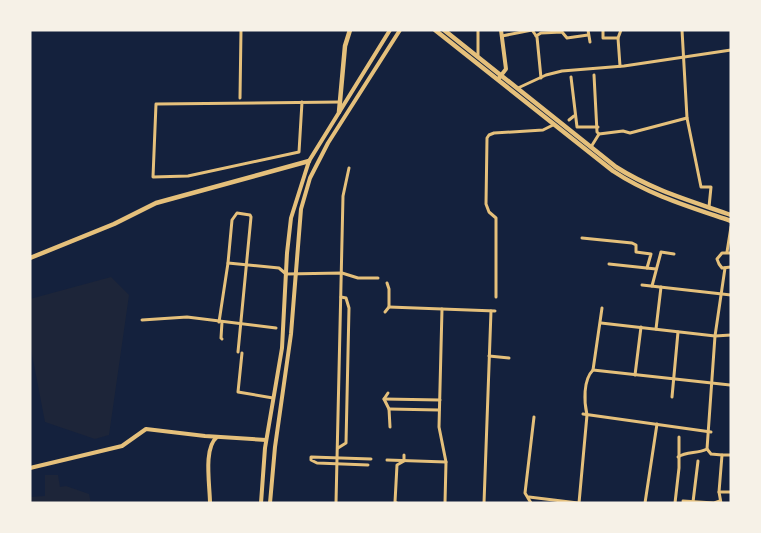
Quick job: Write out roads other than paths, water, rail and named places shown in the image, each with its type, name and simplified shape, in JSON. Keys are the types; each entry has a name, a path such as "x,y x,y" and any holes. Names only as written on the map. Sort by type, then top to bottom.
{"main road":[{"path":"339,112 345,46 350,30"},
{"path":"435,30 518,88 591,147 637,180 660,191 731,215"},
{"path":"444,30 478,56 554,124 634,185 658,196 731,221"},
{"path":"30,258 114,224 156,203 309,161"}],"street":[{"path":"240,98 241,30"},
{"path":"261,503 266,440 282,348 291,218 309,161 390,30"},
{"path":"270,503 275,447 291,334 302,209 310,178 328,143 400,30"},
{"path":"478,30 478,56"},
{"path":"500,77 506,69 501,30"},
{"path":"502,36 532,30 536,36 541,78"},
{"path":"588,30 590,42"},
{"path":"603,30 603,38 618,38"},
{"path":"620,66 618,38 622,31 629,30"},
{"path":"682,30 687,118 700,188 711,187 709,208"},
{"path":"536,36 541,33 562,31 567,38 588,35"},
{"path":"518,88 561,71 620,66 731,50"},
{"path":"591,147 599,134 594,75"},
{"path":"571,77 577,127 598,128"},
{"path":"302,102 299,152 188,176 153,177 156,104 302,102 341,102"},
{"path":"569,120 574,116"},
{"path":"599,134 623,131 630,133 687,118"},
{"path":"496,297 496,218 489,212 486,204 487,138 494,133 543,130 554,124"},
{"path":"336,503 343,196 349,168"},
{"path":"222,339 220,338 220,322 232,220 237,213 250,215 240,324 238,393 273,398"},
{"path":"731,227 729,252 720,254 717,259 720,266 731,267"},
{"path":"632,243 634,236"},
{"path":"582,238 632,243 636,245 636,252 651,254 647,268"},
{"path":"652,286 661,252 674,254"},
{"path":"228,263 279,268 286,274 342,273 358,278 378,278"},
{"path":"609,264 656,269"},
{"path":"725,268 716,336 707,449 711,454 731,455"},
{"path":"385,312 389,307 387,283"},
{"path":"642,285 731,295"},
{"path":"656,329 662,287"},
{"path":"338,448 346,444 349,308 346,298 341,297"},
{"path":"389,307 493,311 489,356 484,503"},
{"path":"529,497 579,503 588,376 593,370 602,308"},
{"path":"442,309 439,427 446,462 445,503"},
{"path":"142,320 187,317 276,328"},
{"path":"601,323 716,336 731,335"},
{"path":"635,375 641,327"},
{"path":"672,397 678,332"},
{"path":"489,356 509,358"},
{"path":"593,370 730,385"},
{"path":"384,399 388,393"},
{"path":"384,399 440,400"},
{"path":"384,399 389,410 390,427"},
{"path":"389,410 440,410"},
{"path":"585,415 709,431"},
{"path":"531,503 525,493 534,417"},
{"path":"645,503 657,424"},
{"path":"30,468 122,446 146,429 266,440"},
{"path":"210,503 209,449 212,441 217,437"},
{"path":"675,503 679,468 679,437"},
{"path":"678,457 684,453 701,452 707,449"},
{"path":"404,455 404,461"},
{"path":"683,501 720,502 722,455"},
{"path":"368,465 317,463 311,460 311,457 371,459"},
{"path":"387,460 446,462"},
{"path":"397,503 395,502 397,465 404,461"},
{"path":"693,502 698,461"},
{"path":"719,492 731,492"}]}
